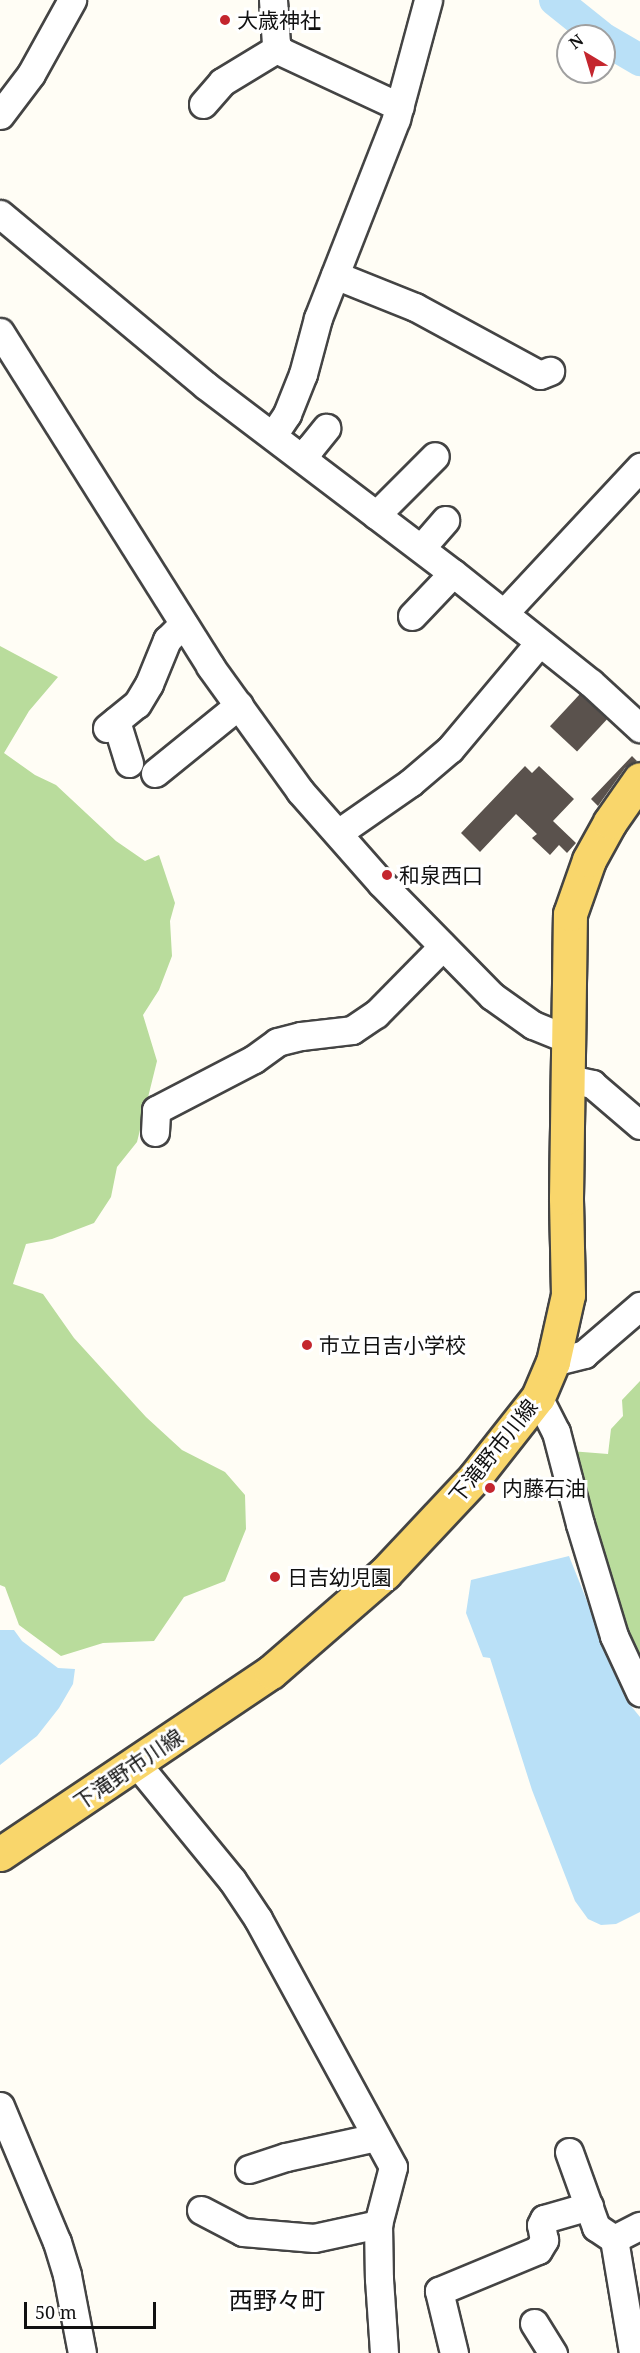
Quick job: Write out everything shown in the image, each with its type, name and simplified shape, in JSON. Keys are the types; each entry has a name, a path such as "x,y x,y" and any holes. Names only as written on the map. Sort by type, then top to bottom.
{"main road":[{"name":"下滝野市川線","path":"0,1854 271,1672 385,1573 475,1477 538,1397 553,1362 568,1295 566,1198 570,914 589,860 609,822 640,779"}],"street":[{"path":"0,115 31,74 72,0"},
{"path":"273,0 278,48 400,106"},
{"path":"273,435 287,414 299,384 318,318 400,106 424,2"},
{"path":"203,104 222,82 278,48"},
{"path":"0,214 205,385 504,613 538,643 591,683 640,728"},
{"path":"335,275 415,307 540,375 550,371"},
{"path":"0,332 183,624 300,790 492,996 533,1026 568,1039"},
{"path":"305,459 326,428"},
{"path":"376,515 435,456"},
{"path":"504,613 640,467"},
{"path":"421,548 445,520"},
{"path":"412,616 453,573"},
{"path":"129,763 111,724 137,704 149,684 167,640 183,624"},
{"path":"338,833 410,783 450,749 538,643"},
{"path":"156,773 239,705"},
{"path":"155,1132 156,1110 254,1059 278,1042 301,1036 352,1030 376,1014 443,946"},
{"path":"568,1079 592,1084 640,1125"},
{"path":"553,1362 585,1354 640,1305"},
{"path":"538,1397 556,1432 580,1524 614,1636 640,1692"},
{"path":"137,1764 232,1880 258,1918 393,2167 378,2224 384,2353"},
{"path":"0,2106 57,2242 67,2275 82,2353"},
{"path":"249,2169 286,2157 376,2137"},
{"path":"568,2152 596,2227 614,2239 633,2353"},
{"path":"454,2353 439,2291 538,2250 544,2240 544,2219 589,2206"},
{"path":"201,2210 243,2232 314,2238 378,2224"},
{"path":"614,2239 640,2226"},
{"path":"534,2322 553,2353"}],"green space":[{"path":"0,646 58,677 29,711 4,753 35,775 56,785 116,841 145,861 159,855 175,903 170,921 172,956 159,990 143,1015 157,1061 137,1142 117,1167 111,1197 94,1223 52,1239 26,1244 13,1284 43,1294 74,1338 146,1417 182,1450 225,1472 245,1495 246,1529 225,1581 184,1597 154,1641 103,1643 61,1656 19,1625 5,1587 0,1585"},
{"path":"640,1381 640,1672 625,1644 570,1451 608,1454 611,1429 623,1416 622,1400"}],"water":[{"path":"569,1556 627,1701 640,1717 640,1912 616,1924 601,1925 588,1919 575,1901 532,1790 490,1658 483,1657 466,1613 471,1580"},
{"path":"0,1630 14,1630 22,1641 58,1668 75,1669 73,1684 59,1708 37,1736 0,1765"}],"building":[{"path":"580,694 607,719 577,751 550,726"},
{"path":"632,756 637,761 625,768 598,806 591,799"},
{"path":"525,766 532,773 539,766 574,799 553,821 576,843 567,853 559,845 550,855 532,838 537,834 516,814 480,852 461,833"}],"waterway":[{"path":"555,0 585,24"},
{"path":"616,46 640,60"}],"place":[{"name":"大歳神社","path":"225,20"},
{"name":"和泉西口","path":"387,875"},
{"name":"市立日吉小学校","path":"307,1345"},
{"name":"内藤石油","path":"490,1488"},
{"name":"日吉幼児園","path":"275,1577"}],"district":[{"name":"西野々町","path":"277,2300"}]}
